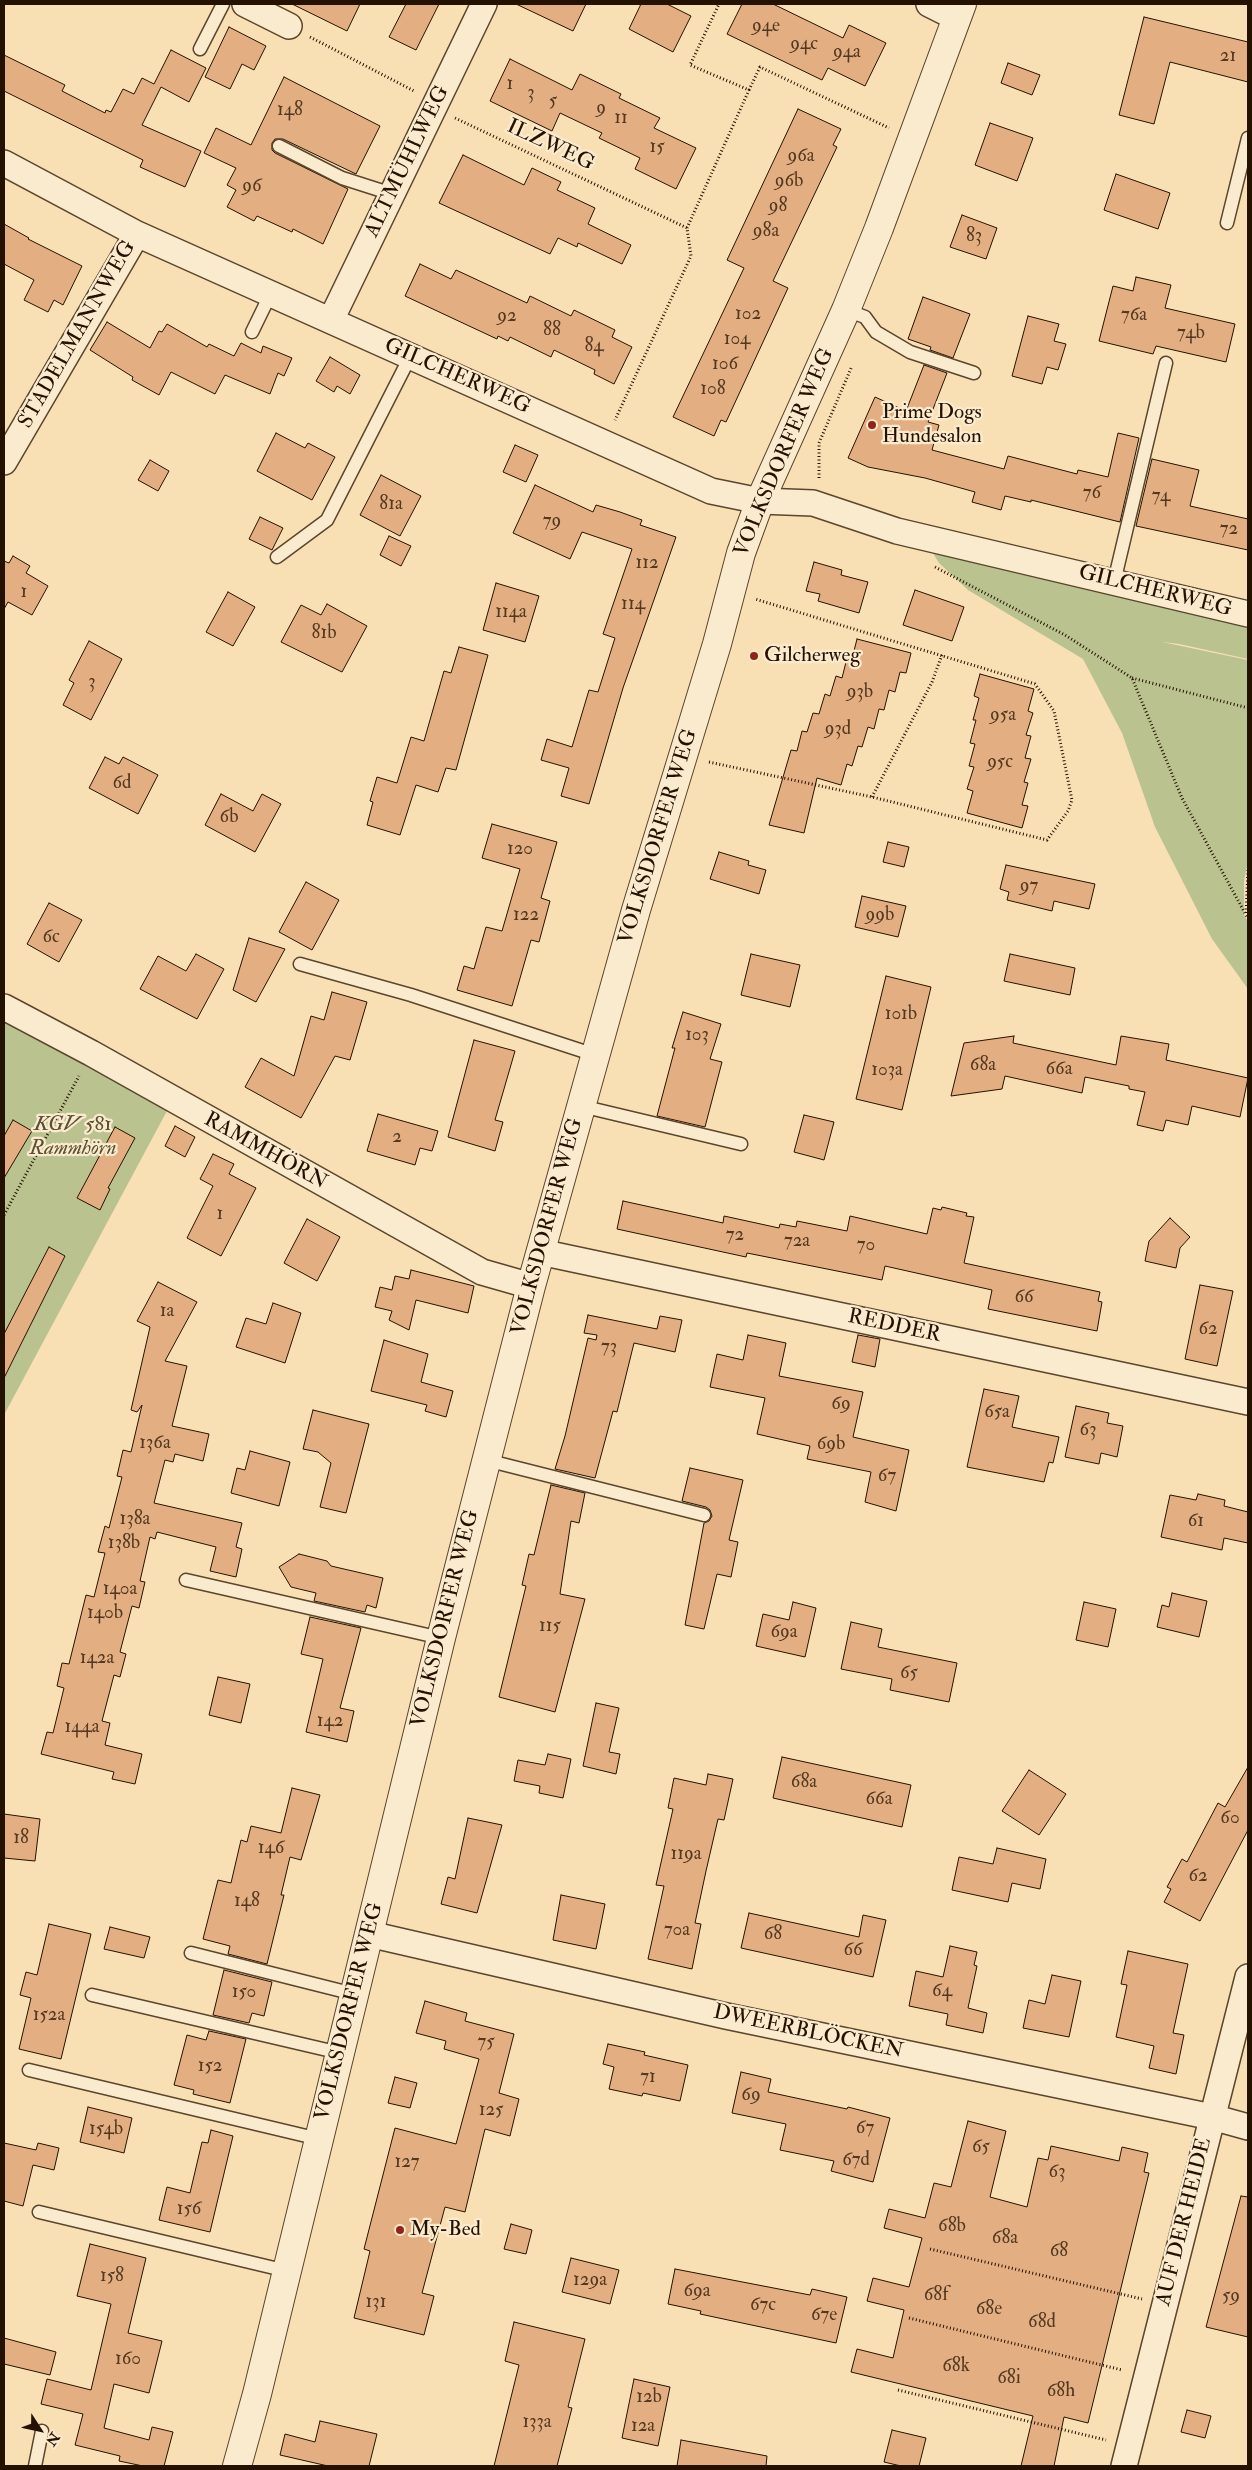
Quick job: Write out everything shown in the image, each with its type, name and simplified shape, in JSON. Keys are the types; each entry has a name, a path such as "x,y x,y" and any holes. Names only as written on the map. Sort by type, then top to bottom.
{"street":[{"path":"245,4 289,26"},
{"name":"ALTMÜHLWEG","path":"331,320 484,4"},
{"name":"VOLKSDORFER WEG","path":"237,2466 258,2394 440,1638 540,1252 581,1106 741,553 760,501 846,310 960,11 929,4"},
{"name":"GILCHERWEG","path":"4,163 137,234 711,491 760,501 812,503 897,530 1248,614"},
{"name":"STADELMANNWEG","path":"4,462 137,234"},
{"name":"RAMMHÖRN","path":"4,1008 91,1053 482,1272 531,1286"},
{"name":"REDDER","path":"540,1252 1248,1402"},
{"name":"DWEERBLÖCKEN","path":"369,1934 726,2016 1212,2117 1248,2127"},
{"name":"AUF DER HEIDE","path":"1126,2456 1248,1977"}],"lane":[{"path":"200,49 223,4"},
{"path":"1227,223 1248,138"},
{"path":"279,146 342,178 392,194"},
{"path":"252,332 271,293"},
{"path":"846,310 865,318 871,323 876,332 910,352 974,372"},
{"path":"277,557 327,520 410,357"},
{"path":"1114,582 1166,363"},
{"path":"300,964 410,995 596,1055"},
{"path":"581,1106 741,1144"},
{"path":"486,1460 704,1515"},
{"path":"186,1580 440,1638"},
{"path":"191,1952 354,1994"},
{"path":"92,1995 340,2053"},
{"path":"29,2070 319,2139"},
{"path":"39,2212 287,2271"},
{"path":"35,2466 42,2430"}],"path":[{"path":"719,4 690,64 749,90"},
{"name":"ILZWEG","path":"289,26 435,105 687,228"},
{"path":"605,444 691,256 687,228 760,67 912,138"},
{"path":"931,565 1065,635 1132,678 1248,708"},
{"path":"682,756 872,797 1047,840 1068,811 1072,800 1054,711 1035,684 731,592"},
{"path":"872,797 932,682 942,655"},
{"path":"1132,678 1182,798 1247,916"},
{"path":"1247,916 1248,870"},
{"path":"4,1215 91,1053"},
{"path":"930,2249 1164,2305"},
{"path":"909,2318 1146,2376"},
{"path":"898,2390 1126,2456"}],"green space":[{"path":"928,545 1248,621 1248,659 1162,642 1248,660 1248,861 1244,881 1244,915 1248,921 1248,989 1212,939 1155,827 1122,733 1083,659 968,590 939,563"},
{"name":"KGV 581 Rammhörn","path":"4,1021 168,1109 4,1415"}],"building":[{"path":"292,4 360,4 347,31"},
{"path":"406,4 439,4 416,50 389,37"},
{"path":"516,4 586,4 573,31"},
{"path":"641,4 667,4 691,16 673,52 629,29"},
{"path":"742,4 773,4 843,38 849,25 886,43 865,86 828,68 822,80 727,34"},
{"path":"1144,17 1248,42 1248,82 1170,62 1154,124 1119,115"},
{"path":"229,27 266,46 254,70 242,64 230,89 205,77"},
{"path":"171,50 206,68 189,102 161,87 142,125 201,151 185,187 140,167 143,160 4,91 4,55 65,85 62,91 105,113 106,110 111,112 123,89 134,94 142,78 154,84"},
{"path":"510,59 572,90 580,74 621,94 619,98 660,118 654,128 696,148 676,189 635,169 640,158 599,138 602,133 560,113 552,131 490,101"},
{"path":"1008,63 1040,75 1032,95 1001,83"},
{"path":"284,77 380,126 356,174 283,139 275,139 272,143 272,150 275,153 348,189 323,244 293,229 292,232 257,216 254,221 227,207 236,190 227,185 236,168 204,153 216,128 251,145"},
{"path":"798,109 841,129 833,145 837,147 773,281 788,288 726,422 721,420 714,436 673,417 744,268 727,260"},
{"path":"990,123 1033,138 1017,181 975,165"},
{"path":"463,155 524,185 532,168 561,182 557,190 595,208 588,224 631,245 622,264 578,243 577,247 558,238 550,254 439,203"},
{"path":"1116,174 1170,193 1158,229 1104,210"},
{"path":"962,215 997,228 986,259 950,247"},
{"path":"4,224 28,239 82,266 63,305 54,300 48,312 24,300 34,280 4,264"},
{"path":"420,264 451,279 456,270 527,303 530,296 571,316 574,310 615,330 612,337 632,347 614,384 594,374 595,370 554,350 551,357 510,337 508,341 498,336 497,339 405,296"},
{"path":"1136,277 1171,285 1165,308 1235,324 1226,362 1156,346 1153,354 1099,341 1113,286 1133,291"},
{"path":"923,297 970,314 953,358 930,350 931,347 908,339"},
{"path":"1028,316 1059,324 1054,341 1066,344 1058,370 1047,367 1042,384 1012,376"},
{"path":"107,322 150,348 159,331 162,332 167,324 207,347 209,344 234,356 241,343 261,353 263,346 292,358 284,376 278,373 270,394 225,375 215,394 171,372 159,395 132,380 133,377 90,350"},
{"path":"330,357 360,375 350,394 337,386 334,392 316,381"},
{"path":"924,365 947,373 928,422 939,425 932,450 1004,469 1008,456 1077,474 1078,470 1108,477 1118,433 1139,438 1120,522 1031,500 1031,502 1005,496 1001,510 972,502 975,492 925,478 868,467 848,458 875,397 906,411"},
{"path":"276,433 305,448 308,443 335,457 312,500 257,471"},
{"path":"515,445 538,455 526,482 503,472"},
{"path":"1152,459 1199,470 1190,506 1248,519 1248,550 1136,526"},
{"path":"150,460 169,471 158,491 138,480"},
{"path":"381,475 421,496 400,536 360,515"},
{"path":"535,485 593,512 596,505 620,512 642,520 640,525 676,537 623,688 589,804 561,796 569,768 541,760 547,739 572,747 589,690 598,692 615,638 603,634 632,549 582,532 570,559 513,533"},
{"path":"260,517 283,528 272,550 249,539"},
{"path":"389,536 411,546 401,566 380,555"},
{"path":"13,556 30,566 26,573 48,586 32,615 8,602 4,609 4,561 9,563"},
{"path":"814,562 842,570 841,575 868,582 859,613 818,601 820,594 806,591"},
{"path":"496,583 539,596 525,642 483,630"},
{"path":"915,590 964,607 952,641 903,625"},
{"path":"228,592 255,607 233,646 206,632"},
{"path":"327,604 367,626 342,672 281,642 301,605 321,615"},
{"path":"857,639 911,653 906,673 900,672 895,692 889,690 884,710 879,709 874,729 868,727 862,747 858,746 852,766 847,764 841,785 817,778 804,833 769,825 791,750 797,751 802,731 807,732 813,713 819,714 825,694 830,696 836,676 842,678 847,658 852,659"},
{"path":"89,641 122,659 91,720 63,705 74,683 69,680"},
{"path":"459,647 488,655 456,770 446,768 438,792 416,785 400,835 367,825 373,802 370,801 377,777 397,783 411,737 424,741 444,671 451,673"},
{"path":"980,674 1034,689 1028,711 1033,713 1026,735 1031,736 1025,758 1031,759 1024,782 1028,783 1022,805 1028,806 1022,828 967,813 973,791 967,789 974,767 969,766 975,744 970,743 976,720 973,720 979,698 974,696"},
{"path":"105,757 119,764 123,757 158,775 138,814 89,788"},
{"path":"221,794 253,811 262,794 281,804 255,852 205,825"},
{"path":"492,824 557,842 541,898 550,901 539,942 531,940 512,1006 457,990 464,966 474,969 486,927 502,931 520,869 482,858"},
{"path":"888,842 909,847 904,867 883,862"},
{"path":"719,852 749,861 748,865 766,870 759,894 710,879"},
{"path":"1006,865 1095,884 1089,909 1054,901 1052,911 1007,900 1009,892 1000,889"},
{"path":"306,882 339,900 312,950 279,932"},
{"path":"862,896 906,906 898,937 855,927"},
{"path":"49,903 82,920 59,962 27,944"},
{"path":"249,938 285,949 256,1002 233,990"},
{"path":"196,954 224,969 197,1019 140,989 158,956 186,971"},
{"path":"751,954 800,965 790,1007 741,995"},
{"path":"1010,954 1075,968 1070,995 1004,981"},
{"path":"886,976 931,987 902,1110 856,1099"},
{"path":"332,992 367,1002 350,1060 335,1056 301,1118 245,1087 261,1058 294,1076 311,1016 324,1020"},
{"path":"683,1012 721,1024 710,1059 722,1062 705,1127 657,1116 675,1048 672,1048"},
{"path":"1014,1036 1013,1043 1116,1065 1121,1036 1169,1044 1166,1060 1248,1078 1240,1117 1192,1106 1188,1125 1166,1120 1163,1131 1137,1125 1145,1092 1129,1089 1129,1086 1085,1077 1082,1093 1005,1076 1002,1089 951,1096 964,1043"},
{"path":"474,1040 515,1051 495,1120 503,1122 495,1151 448,1137"},
{"path":"378,1114 438,1131 432,1151 420,1148 415,1165 367,1151"},
{"path":"804,1115 834,1122 824,1160 794,1152"},
{"path":"13,1120 32,1131 4,1178 4,1136"},
{"path":"175,1126 195,1137 185,1157 165,1146"},
{"path":"115,1127 135,1138 108,1188 110,1189 100,1210 77,1198"},
{"path":"213,1154 234,1164 229,1174 256,1188 221,1256 187,1238 213,1186 200,1179"},
{"path":"623,1201 723,1223 724,1216 779,1228 780,1224 796,1227 797,1221 847,1231 850,1216 927,1234 933,1208 941,1210 942,1207 967,1213 966,1216 974,1217 964,1263 1100,1292 1098,1301 1102,1302 1097,1331 988,1309 992,1290 885,1266 882,1280 747,1253 746,1257 617,1229"},
{"path":"1170,1218 1190,1237 1180,1248 1176,1268 1145,1261 1149,1241"},
{"path":"307,1219 340,1237 317,1281 284,1263"},
{"path":"49,1247 65,1256 4,1378 4,1334"},
{"path":"411,1270 474,1286 468,1313 416,1300 409,1330 389,1320 392,1311 375,1307 380,1287 392,1290 395,1276 409,1279"},
{"path":"158,1282 197,1302 165,1361 187,1366 172,1426 209,1434 203,1461 175,1454 173,1462 165,1460 154,1503 242,1523 236,1547 242,1549 236,1577 210,1571 216,1547 157,1532 155,1539 150,1537 140,1581 145,1582 139,1608 132,1606 120,1652 126,1654 120,1677 114,1675 102,1721 110,1723 105,1745 142,1754 135,1784 112,1779 114,1772 41,1754 47,1732 53,1733 64,1688 57,1686 62,1663 69,1664 86,1595 94,1597 105,1553 98,1552 105,1526 109,1528 122,1477 117,1476 123,1450 131,1452 142,1405 137,1412 131,1410 150,1327 137,1321"},
{"path":"1200,1285 1233,1291 1217,1366 1185,1359"},
{"path":"273,1303 301,1313 285,1363 236,1347 246,1318 266,1324"},
{"path":"588,1315 657,1329 660,1316 682,1320 675,1352 634,1343 617,1412 613,1411 595,1478 555,1469 565,1436 588,1338 596,1340 597,1335 584,1333"},
{"path":"748,1335 786,1343 779,1376 863,1392 853,1437 909,1450 896,1511 865,1502 871,1472 807,1459 810,1446 757,1434 765,1398 710,1387 717,1354 743,1360"},
{"path":"858,1335 880,1339 875,1367 852,1362"},
{"path":"384,1340 428,1354 421,1382 453,1391 446,1417 425,1411 427,1405 371,1391"},
{"path":"984,1389 1019,1396 1012,1427 1059,1437 1053,1463 1049,1462 1044,1482 967,1467"},
{"path":"1076,1406 1109,1413 1107,1423 1123,1426 1117,1457 1101,1453 1099,1464 1065,1457"},
{"path":"313,1410 369,1424 346,1513 320,1507 331,1463 318,1452 303,1449"},
{"path":"250,1451 290,1462 279,1506 231,1493 237,1468 245,1470"},
{"path":"690,1468 743,1480 729,1540 738,1542 731,1577 717,1574 704,1629 685,1625 704,1523 709,1521 712,1516 710,1510 706,1507 682,1501"},
{"path":"551,1485 585,1493 579,1523 571,1521 560,1594 585,1599 555,1712 499,1697 526,1586 522,1585 529,1554 534,1555"},
{"path":"1198,1494 1225,1500 1224,1506 1248,1512 1248,1543 1224,1538 1222,1550 1161,1537 1170,1495 1196,1500"},
{"path":"299,1554 327,1561 331,1566 383,1578 376,1608 367,1605 365,1612 314,1601 316,1593 291,1587 279,1567"},
{"path":"1172,1593 1207,1601 1199,1637 1157,1627 1162,1605 1169,1607"},
{"path":"793,1602 816,1608 805,1657 756,1646 763,1614 789,1620"},
{"path":"1084,1602 1116,1609 1108,1647 1076,1640"},
{"path":"310,1617 361,1628 340,1708 354,1711 347,1742 306,1732 323,1659 301,1654"},
{"path":"851,1622 882,1629 878,1647 957,1663 949,1702 890,1690 892,1679 841,1669"},
{"path":"218,1677 250,1684 241,1723 209,1715"},
{"path":"596,1703 619,1708 609,1752 620,1754 616,1774 583,1766"},
{"path":"548,1754 571,1759 563,1798 539,1793 540,1786 514,1781 518,1760 545,1765"},
{"path":"782,1757 911,1785 902,1827 773,1798"},
{"path":"1248,1767 1248,1830 1200,1921 1164,1902 1171,1889 1167,1887 1182,1859 1187,1862 1218,1803 1225,1807"},
{"path":"1029,1770 1066,1794 1039,1835 1002,1811"},
{"path":"708,1774 733,1779 724,1820 718,1819 706,1871 695,1923 701,1924 692,1969 648,1959 664,1886 656,1885 673,1809 668,1808 674,1778 706,1785"},
{"path":"292,1788 320,1795 301,1860 290,1857 281,1895 284,1895 267,1964 228,1954 230,1946 203,1939 218,1880 231,1883 241,1840 247,1842 251,1826 281,1833"},
{"path":"4,1814 40,1819 35,1861 4,1858"},
{"path":"468,1818 502,1825 477,1913 441,1904 448,1877 455,1879"},
{"path":"997,1848 1046,1859 1040,1889 1012,1883 1008,1902 952,1890 959,1857 993,1864"},
{"path":"561,1895 605,1904 596,1949 553,1940"},
{"path":"749,1913 859,1937 863,1915 886,1920 873,1977 741,1948"},
{"path":"49,1924 91,1934 61,2059 19,2049 31,1998 20,1995 26,1972 37,1975"},
{"path":"110,1927 150,1937 144,1958 104,1949"},
{"path":"950,1946 977,1952 974,1965 977,1966 968,2008 987,2013 983,2033 946,2025 948,2014 909,2006 916,1971 943,1977"},
{"path":"1128,1951 1188,1964 1173,2033 1184,2035 1176,2074 1149,2068 1154,2046 1116,2037 1127,1985 1121,1984"},
{"path":"224,1970 272,1982 264,2016 252,2013 249,2023 213,2015"},
{"path":"1052,1975 1081,1981 1069,2037 1023,2028 1029,2000 1045,2004"},
{"path":"425,2001 467,2013 465,2021 514,2034 499,2093 519,2099 510,2136 485,2129 465,2212 445,2207 422,2293 434,2296 424,2335 354,2318 370,2251 364,2249 395,2128 456,2144 479,2059 444,2049 446,2041 416,2033"},
{"path":"209,2031 246,2039 230,2103 193,2094 194,2090 174,2085 187,2035 206,2040"},
{"path":"608,2044 645,2052 644,2055 688,2065 680,2101 643,2093 642,2096 609,2089 614,2067 603,2064"},
{"path":"741,2072 771,2079 768,2092 847,2109 848,2107 890,2118 873,2182 831,2171 834,2161 780,2150 786,2124 732,2113"},
{"path":"395,2077 417,2083 410,2108 388,2103"},
{"path":"88,2107 132,2118 124,2153 80,2142"},
{"path":"968,2121 1006,2131 990,2197 1027,2207 1038,2158 1048,2160 1051,2146 1119,2161 1122,2147 1148,2153 1144,2172 1149,2173 1088,2423 1064,2417 1054,2466 1021,2466 1033,2416 851,2372 857,2349 893,2358 904,2310 867,2301 873,2278 909,2287 922,2238 884,2228 889,2209 925,2218 934,2183 951,2187"},
{"path":"211,2130 233,2136 210,2232 159,2220 167,2187 190,2193 202,2142 208,2143"},
{"path":"4,2143 36,2150 38,2143 59,2148 54,2170 33,2165 23,2206 4,2201"},
{"path":"1241,2196 1248,2197 1248,2337 1206,2327"},
{"path":"511,2224 532,2230 526,2254 504,2249"},
{"path":"90,2244 146,2258 128,2333 162,2341 149,2393 114,2384 104,2428 149,2440 152,2427 173,2432 164,2466 143,2466 119,2461 120,2456 75,2445 83,2414 41,2404 47,2379 91,2390 111,2304 77,2296"},
{"path":"571,2258 619,2270 610,2304 562,2292"},
{"path":"675,2269 810,2295 812,2289 847,2297 836,2343 700,2314 701,2311 668,2304"},
{"path":"514,2322 585,2339 568,2407 572,2408 557,2466 494,2466 519,2365 505,2361"},
{"path":"4,2338 56,2352 50,2375 4,2364"},
{"path":"634,2379 670,2387 658,2446 622,2438"},
{"path":"1187,2410 1211,2416 1205,2438 1181,2432"},
{"path":"320,2421 377,2434 369,2466 328,2466 280,2455 285,2434 315,2442"},
{"path":"892,2430 926,2438 919,2466 901,2466 884,2462"},
{"path":"681,2440 767,2456 766,2466 677,2466"}],"place":[{"name":"Prime Dogs Hundesalon","path":"872,425"},
{"name":"Gilcherweg","path":"754,656"},
{"name":"My-Bed","path":"400,2230"}]}
